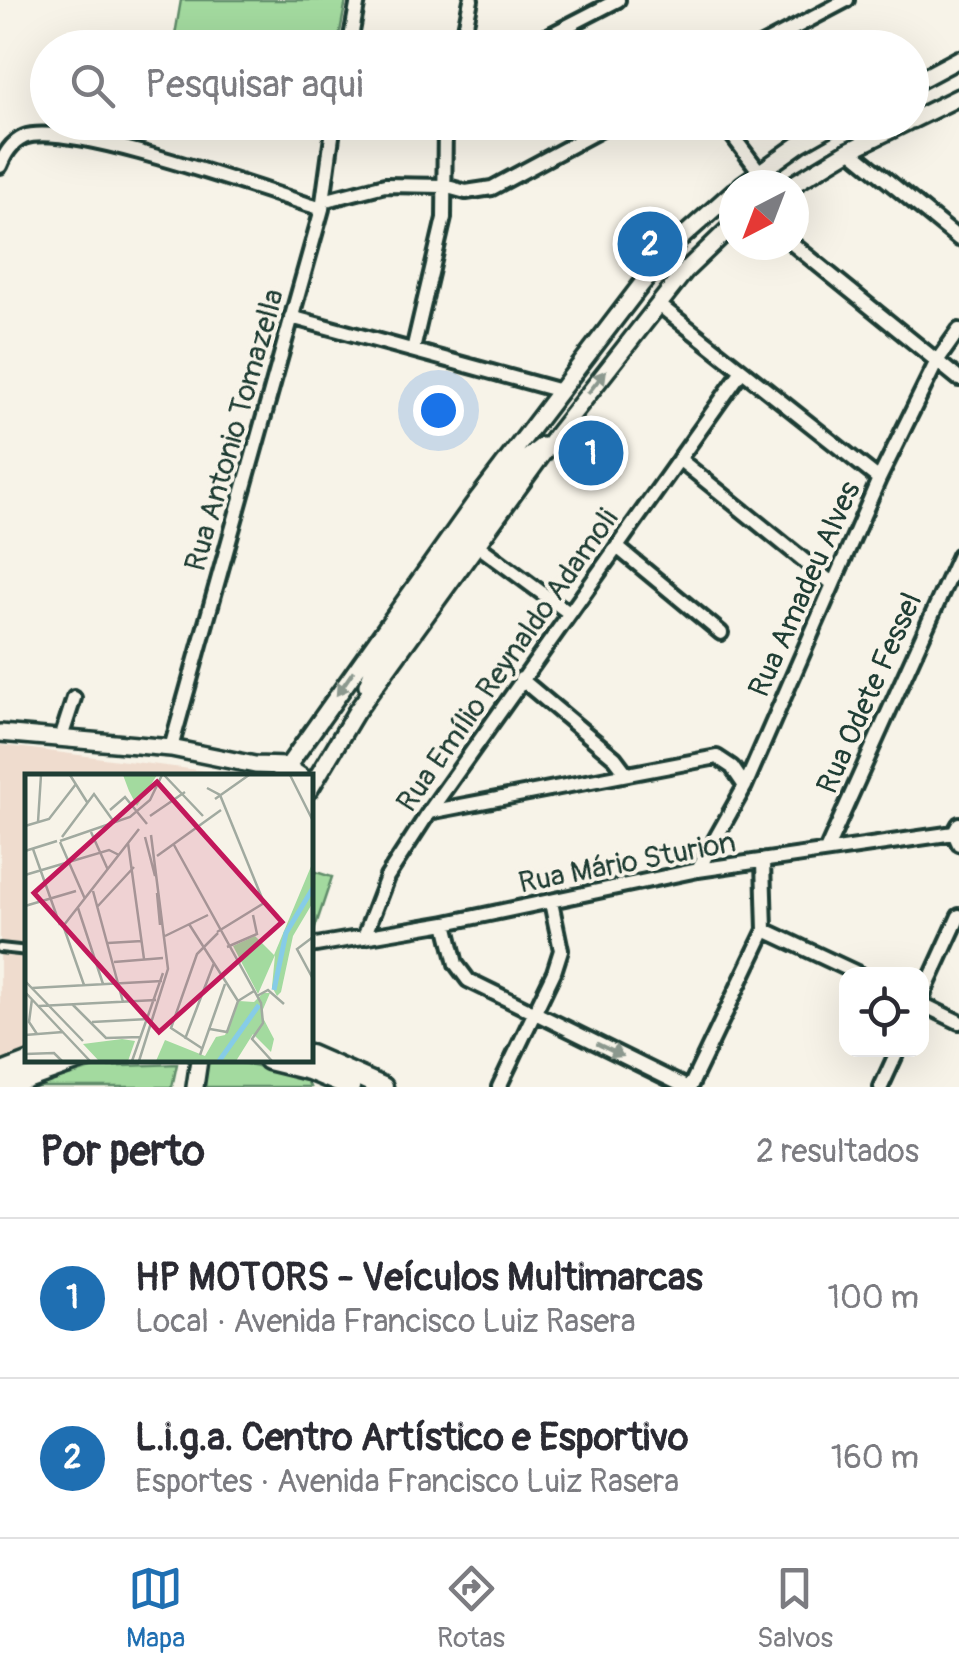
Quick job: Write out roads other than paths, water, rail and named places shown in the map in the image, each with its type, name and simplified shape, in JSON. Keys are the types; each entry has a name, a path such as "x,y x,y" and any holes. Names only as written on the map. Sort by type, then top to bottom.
{"main road":[{"path":"0,1074 31,1062"},
{"path":"4,1087 73,1062"},
{"path":"310,1063 342,1086"},
{"path":"310,1063 383,1087"}],"street":[{"path":"352,30 358,0"},
{"path":"464,30 470,0"},
{"path":"560,30 618,0"},
{"path":"790,30 846,0"},
{"path":"929,75 959,59"},
{"path":"929,112 959,98"},
{"path":"0,166 14,143 30,136"},
{"path":"78,140 104,142 322,205 385,185 444,186 466,192 492,188 581,140"},
{"name":"Rua Antonio Tomazella","path":"171,748 322,205 331,140"},
{"path":"412,350 444,218 445,140"},
{"path":"736,140 758,170"},
{"path":"763,170 810,140"},
{"path":"809,175 870,140"},
{"path":"850,150 959,239"},
{"path":"718,203 719,214"},
{"path":"0,732 171,748 261,771 283,772 560,391 679,240 718,203"},
{"path":"312,786 356,712 556,434 658,304 702,251 719,237"},
{"path":"679,240 702,251"},
{"path":"809,257 959,379"},
{"path":"658,304 879,480"},
{"path":"292,317 560,391"},
{"name":"Rua Amadeu Alves","path":"698,870 745,786 879,480 937,361 959,330"},
{"name":"Rua Emílio Reynaldo Adamoli","path":"364,937 387,877 429,812 740,372"},
{"path":"356,712 374,668 414,608 522,462 556,434"},
{"path":"679,459 833,584"},
{"path":"477,545 569,613"},
{"path":"617,548 721,633"},
{"name":"Rua Odete Fessel","path":"826,851 959,555"},
{"path":"521,678 615,758 627,774"},
{"path":"61,738 74,698"},
{"path":"429,812 717,758 732,767 745,786"},
{"name":"Rua Mário Sturion","path":"312,946 446,923 698,870 957,834"},
{"path":"446,923 456,964 468,980 688,1087 765,930 763,862"},
{"path":"499,1087 561,950 551,902"},
{"path":"929,984 959,916"},
{"path":"765,930 844,967"},
{"path":"929,1004 959,1022"},
{"path":"881,1087 895,1057"},
{"path":"196,1087 199,1062"},
{"path":"310,1063 320,1087"}],"lane":[{"path":"0,948 25,951"}],"place":[{"name":"L.i.g.a. Centro Artístico e Esportivo","path":"650,244"},
{"name":"HP MOTORS - Veículos Multimarcas","path":"591,453"}]}
